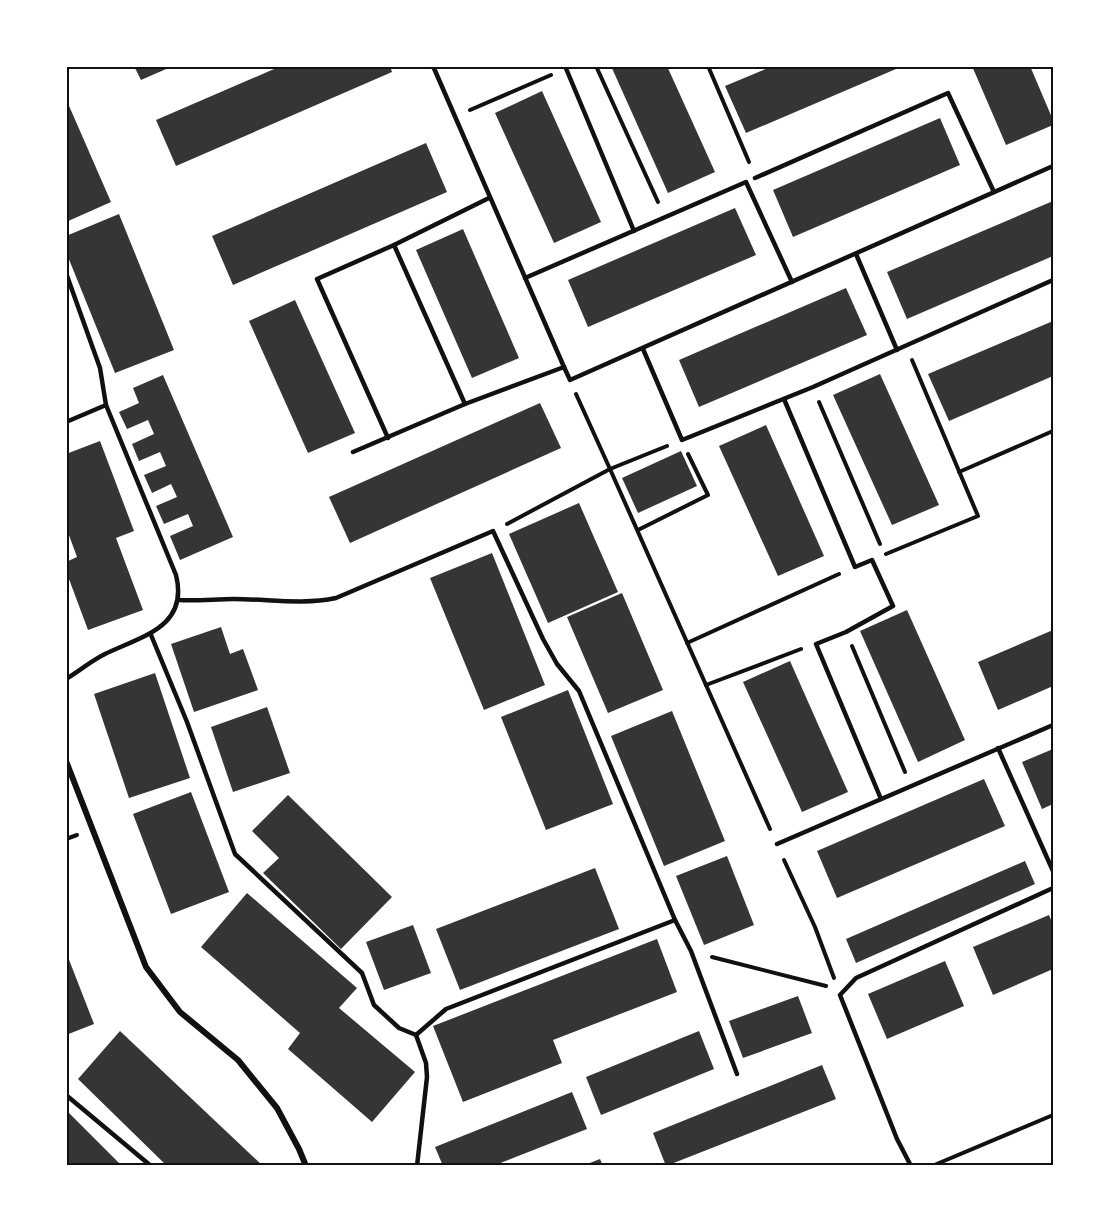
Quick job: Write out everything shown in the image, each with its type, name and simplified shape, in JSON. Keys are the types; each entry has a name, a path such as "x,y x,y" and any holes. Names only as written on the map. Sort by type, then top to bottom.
{"street":[{"path":"66,761 146,968 180,1012 238,1060 277,1108 306,1166"}],"lane":[{"path":"433,66 570,380 1053,166"},
{"path":"565,67 634,231"},
{"path":"755,178 948,93 994,192"},
{"path":"525,278 746,182 792,282"},
{"path":"388,438 317,279 489,198"},
{"path":"394,244 465,404"},
{"path":"856,254 897,350"},
{"path":"66,273 100,368 106,405 176,575 179,588 179,600 174,612 151,635 103,655 66,680"},
{"path":"643,349 682,440 813,387 1053,280"},
{"path":"353,452 465,404 564,367"},
{"path":"784,399 855,567 872,560 893,606 846,632 816,644 881,799"},
{"path":"66,422 106,405"},
{"path":"179,600 318,602 336,598 493,531 543,639 557,664 579,691 675,920 691,951 737,1074"},
{"path":"151,635 187,722 235,854 362,972 374,1005 399,1028 416,1035 426,1063 427,1077 417,1166"},
{"path":"777,844 1053,724"},
{"path":"998,748 1053,871"},
{"path":"911,1166 897,1139 840,995 856,978 1053,888"},
{"path":"416,1035 446,1009 675,920"},
{"path":"66,1095 151,1166"}],"path":[{"path":"596,66 665,217"},
{"path":"708,66 755,178"},
{"path":"455,117 565,67"},
{"path":"872,560 978,516 906,346"},
{"path":"570,380 814,927 840,995"},
{"path":"813,387 885,555"},
{"path":"959,472 1053,431"},
{"path":"493,531 610,469 682,440 708,495 638,530"},
{"path":"687,643 855,567"},
{"path":"846,632 910,786"},
{"path":"706,685 816,644"},
{"path":"691,951 822,984 840,995"},
{"path":"932,1166 1053,1115"}],"building":[{"path":"134,66 173,66 141,80"},
{"path":"281,66 390,66 392,72 176,166 156,120"},
{"path":"611,66 667,66 715,172 668,193"},
{"path":"773,66 903,66 746,133 725,86"},
{"path":"972,66 1030,66 1053,120 1053,125 1006,145"},
{"path":"542,91 601,222 554,243 495,113"},
{"path":"66,99 111,202 66,222"},
{"path":"940,118 960,165 793,237 773,190"},
{"path":"426,143 447,192 233,285 212,236"},
{"path":"1053,201 1053,256 907,319 887,272"},
{"path":"735,208 756,255 588,327 568,280"},
{"path":"119,214 174,350 115,373 66,252 66,236"},
{"path":"463,229 519,358 472,378 416,250"},
{"path":"846,288 867,335 699,407 679,360"},
{"path":"295,300 355,433 308,453 249,321"},
{"path":"1053,321 1053,376 949,421 928,374"},
{"path":"880,374 939,505 892,525 833,395"},
{"path":"163,375 233,537 180,560 170,536 193,526 188,514 164,524 156,506 177,497 171,484 152,493 144,475 166,466 160,452 139,461 132,444 154,434 148,420 127,429 119,412 139,403 133,388"},
{"path":"540,403 561,448 350,543 329,497"},
{"path":"766,425 824,556 778,576 719,446"},
{"path":"100,441 134,531 116,538 143,610 88,630 66,571 66,562 77,557 66,527 66,454"},
{"path":"681,451 697,486 638,513 622,478"},
{"path":"579,503 618,592 548,623 509,534"},
{"path":"492,553 545,685 484,710 430,578"},
{"path":"622,593 663,690 608,713 567,617"},
{"path":"907,610 965,740 918,762 860,631"},
{"path":"221,627 230,654 243,649 258,690 194,712 171,644"},
{"path":"1053,630 1053,686 998,710 978,662"},
{"path":"790,661 848,792 802,812 743,682"},
{"path":"155,673 190,778 129,798 94,694"},
{"path":"568,690 613,804 546,830 501,717"},
{"path":"267,707 290,773 233,792 211,727"},
{"path":"672,711 725,841 664,866 611,736"},
{"path":"1053,749 1053,804 1042,809 1022,762"},
{"path":"984,779 1005,826 837,898 817,851"},
{"path":"191,792 229,892 171,914 133,814"},
{"path":"288,795 392,897 341,949 263,873 279,858 252,831"},
{"path":"727,856 754,925 704,945 676,876"},
{"path":"1025,861 1035,884 856,963 846,939"},
{"path":"595,868 619,929 460,990 436,929"},
{"path":"247,893 357,988 339,1008 415,1072 372,1122 288,1049 300,1033 201,947"},
{"path":"1049,915 1053,925 1053,969 993,995 973,947"},
{"path":"413,925 431,973 384,990 366,942"},
{"path":"657,939 677,992 553,1040 562,1063 463,1102 433,1026"},
{"path":"66,952 94,1024 66,1035"},
{"path":"945,961 964,1006 887,1039 868,994"},
{"path":"798,996 812,1033 743,1058 729,1021"},
{"path":"120,1031 263,1166 167,1166 78,1079"},
{"path":"699,1031 714,1069 601,1115 586,1077"},
{"path":"822,1065 836,1099 666,1166 653,1133"},
{"path":"572,1092 587,1129 493,1166 443,1166 435,1147"},
{"path":"66,1110 122,1166 66,1166"},
{"path":"600,1159 603,1166 582,1166"}]}
